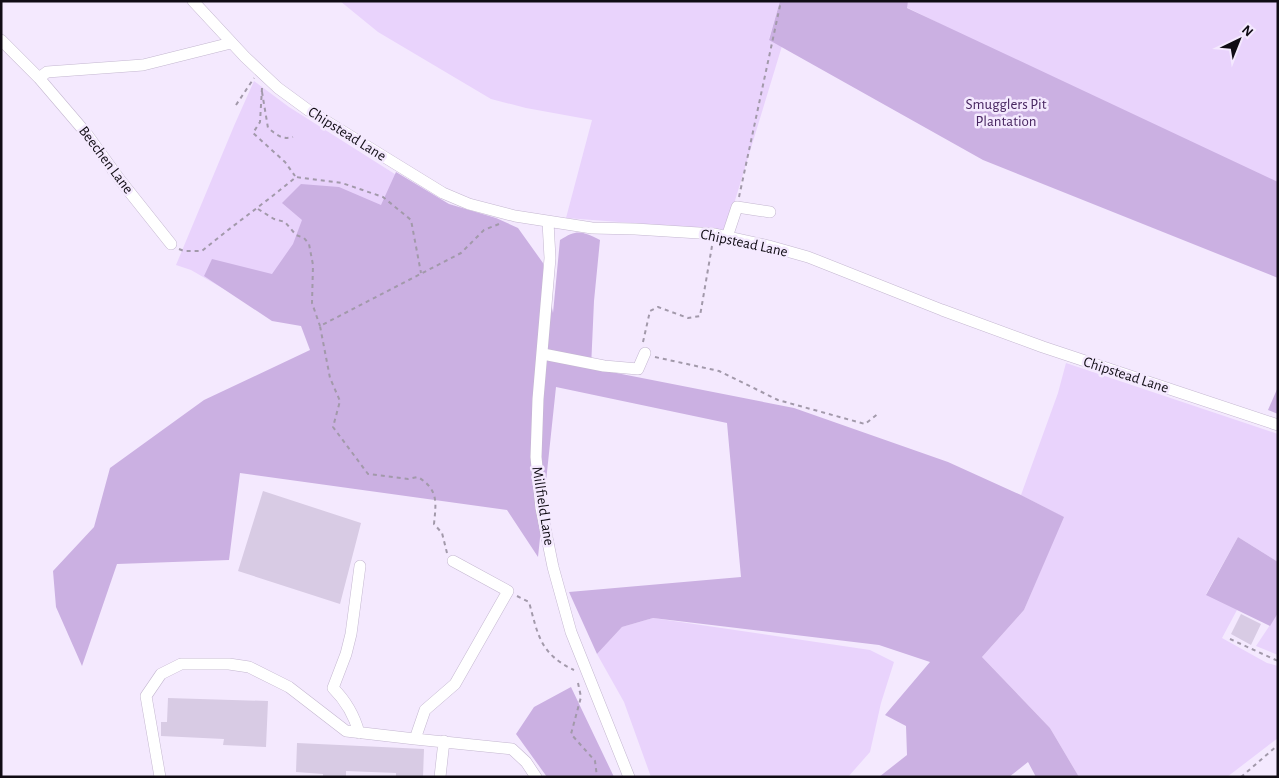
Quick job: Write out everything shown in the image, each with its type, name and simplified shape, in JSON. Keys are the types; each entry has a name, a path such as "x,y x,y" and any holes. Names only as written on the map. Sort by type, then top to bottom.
{"street":[{"name":"Chipstead Lane","path":"194,1 262,78 308,110 443,193 468,204 548,222 592,228 715,234 770,246 808,257 942,310 1043,347 1278,425"},
{"name":"Beechen Lane","path":"1,40 39,78 86,133 120,180 171,244"},
{"path":"39,78 47,72 143,65 231,43"},
{"path":"727,237 737,207 770,212"},
{"name":"Millfield Lane","path":"548,222 550,258 538,399 536,457 541,508 553,567 571,632 629,777"},
{"path":"543,354 604,366 638,369 645,353"},
{"path":"415,739 425,710 456,684 508,592 453,561"},
{"path":"359,733 344,699 332,688 346,654 360,566"},
{"path":"160,777 146,696 161,674 181,664 229,664 250,667 289,687 346,731 512,749 526,762 536,777"},
{"path":"440,777 444,742"}],"path":[{"path":"737,207 781,1"},
{"path":"236,106 262,78"},
{"path":"262,78 268,128 279,137 293,137"},
{"path":"262,78 260,122 253,133 285,162 296,177 342,183 383,197 411,220 421,273"},
{"path":"171,244 184,251 202,252 228,229 258,209 296,177"},
{"path":"258,209 274,219 286,222 296,236 304,238 309,244 313,265 312,304 320,326 330,378 340,401 333,426 368,474 408,479 418,477 426,482 436,497 434,524 442,533 448,556 453,561"},
{"path":"320,326 461,253 484,230 515,216"},
{"path":"715,234 700,316 688,318 658,308 650,311 643,339 645,353 662,359 719,371 778,400 865,424 879,413"},
{"path":"508,592 529,602 539,639 558,663 576,671"},
{"path":"1230,639 1278,661"},
{"path":"578,680 581,697 571,734 595,762 597,777"},
{"path":"1241,777 1278,745"}],"shaded area":[{"path":"340,1 780,1 769,39 782,46 726,230 566,218 592,120 526,108 491,99 378,32"},
{"path":"908,1 1278,1 1278,192 906,7"},
{"path":"254,81 289,107 409,183 271,316 191,270 176,265"},
{"path":"1066,363 1278,434 1278,562 1238,537 1206,594 1237,610 1222,638 1267,663 1278,666 1278,738 1227,777 1079,777 1050,728 982,657 1024,610 1063,517 1021,495 1058,393"},
{"path":"1278,613 1278,655 1256,646"},
{"path":"653,618 870,650 894,662 881,703 870,752 848,777 651,777 624,702 597,654 622,627"}],"green space":[{"name":"Smugglers Pit Plantation","path":"780,1 908,1 907,8 1278,182 1278,278 983,160 769,40"},
{"path":"396,172 449,204 496,218 518,228 543,263 553,313 560,240 580,232 600,240 594,301 591,368 794,408 948,462 1064,517 1024,610 982,657 1050,728 1079,777 1036,777 1028,762 1009,777 879,777 907,755 906,726 885,715 930,662 879,645 653,618 622,627 597,654 569,592 741,577 727,423 556,387 538,557 507,510 240,473 229,560 117,564 82,666 56,607 53,571 94,527 110,468 204,400 310,350 301,326 272,321 204,276 212,259 272,274 293,244 302,220 282,203 301,184 339,187 381,205"},
{"path":"1278,387 1278,414 1268,410"},
{"path":"1238,537 1278,562 1278,613 1270,626 1206,595"},
{"path":"571,687 614,777 547,777 516,734 534,707"}],"building":[{"path":"263,491 361,523 340,604 238,571"},
{"path":"1241,614 1261,624 1251,645 1231,634"},
{"path":"168,698 268,701 266,747 223,745 224,739 161,736 161,722 167,722"},
{"path":"297,743 424,749 423,777 396,777 396,773 346,771 346,777 323,777 323,774 296,772"}]}
